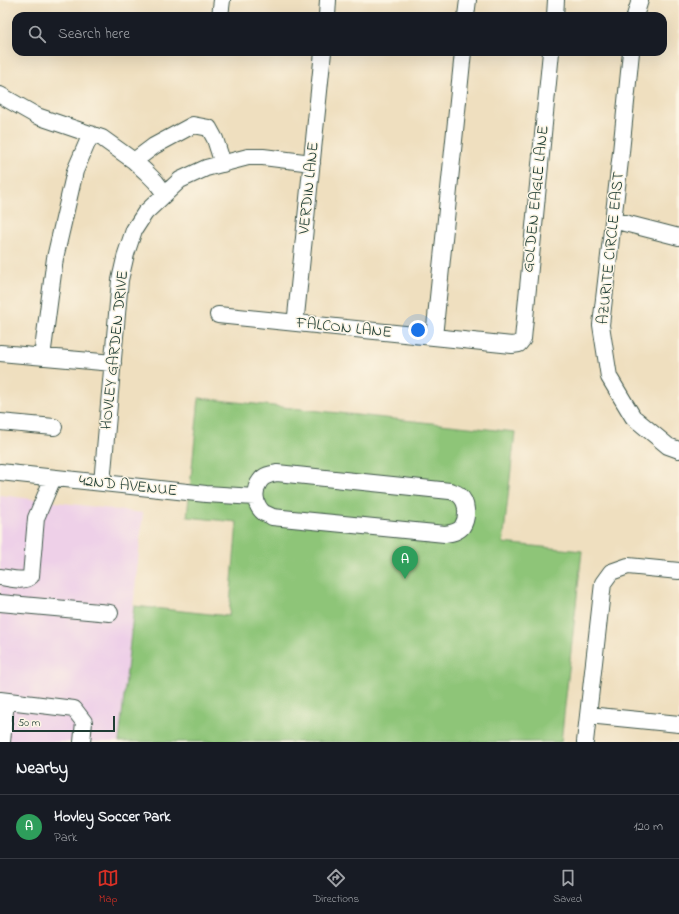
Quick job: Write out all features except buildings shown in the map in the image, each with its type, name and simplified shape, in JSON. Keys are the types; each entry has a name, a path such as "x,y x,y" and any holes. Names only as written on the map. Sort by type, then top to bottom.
{"street":[{"path":"220,12 222,0"},
{"path":"327,12 328,0"},
{"path":"466,12 468,0"},
{"path":"555,12 556,0"},
{"path":"636,12 640,0"},
{"name":"VERDIN LANE","path":"296,323 323,56"},
{"path":"434,337 463,56"},
{"name":"GOLDEN EAGLE LANE","path":"519,344 523,339 551,56"},
{"name":"AZURITE CIRCLE EAST","path":"631,56 601,325 609,377 633,417 674,448"},
{"path":"0,96 37,116 102,138 134,161 156,182 165,194"},
{"path":"134,161 154,146 193,125 209,128 216,138 223,164"},
{"path":"42,357 54,258 75,171 91,134"},
{"name":"HOVLEY GARDEN DRIVE","path":"102,483 120,280 126,254 134,230 145,213 180,180 206,168 248,157 263,157 312,163"},
{"path":"613,220 679,237"},
{"name":"FALCON LANE","path":"218,315 512,345 519,344"},
{"path":"0,353 113,363"},
{"path":"0,422 54,427"},
{"name":"42ND AVENUE","path":"0,472 206,494 255,497"},
{"path":"277,473 450,491 459,495 464,502 466,518 462,527 454,533 445,534 422,532 272,517 264,512 258,505 255,497 256,488 260,480 268,475 277,473"},
{"path":"0,577 24,580 31,576 36,518 53,478"},
{"path":"585,742 603,583 611,572 628,566 679,571"},
{"path":"0,603 110,613"},
{"path":"2,742 3,701 74,709 84,722 82,742"},
{"path":"588,715 679,724"}],"shaded area":[{"path":"0,495 143,513 119,742 0,742"}],"green space":[{"path":"199,398 515,432 503,543 582,551 561,742 119,742 134,606 229,616 237,522 187,517"}],"place":[{"name":"Hovley Soccer Park","path":"405,579"}]}
